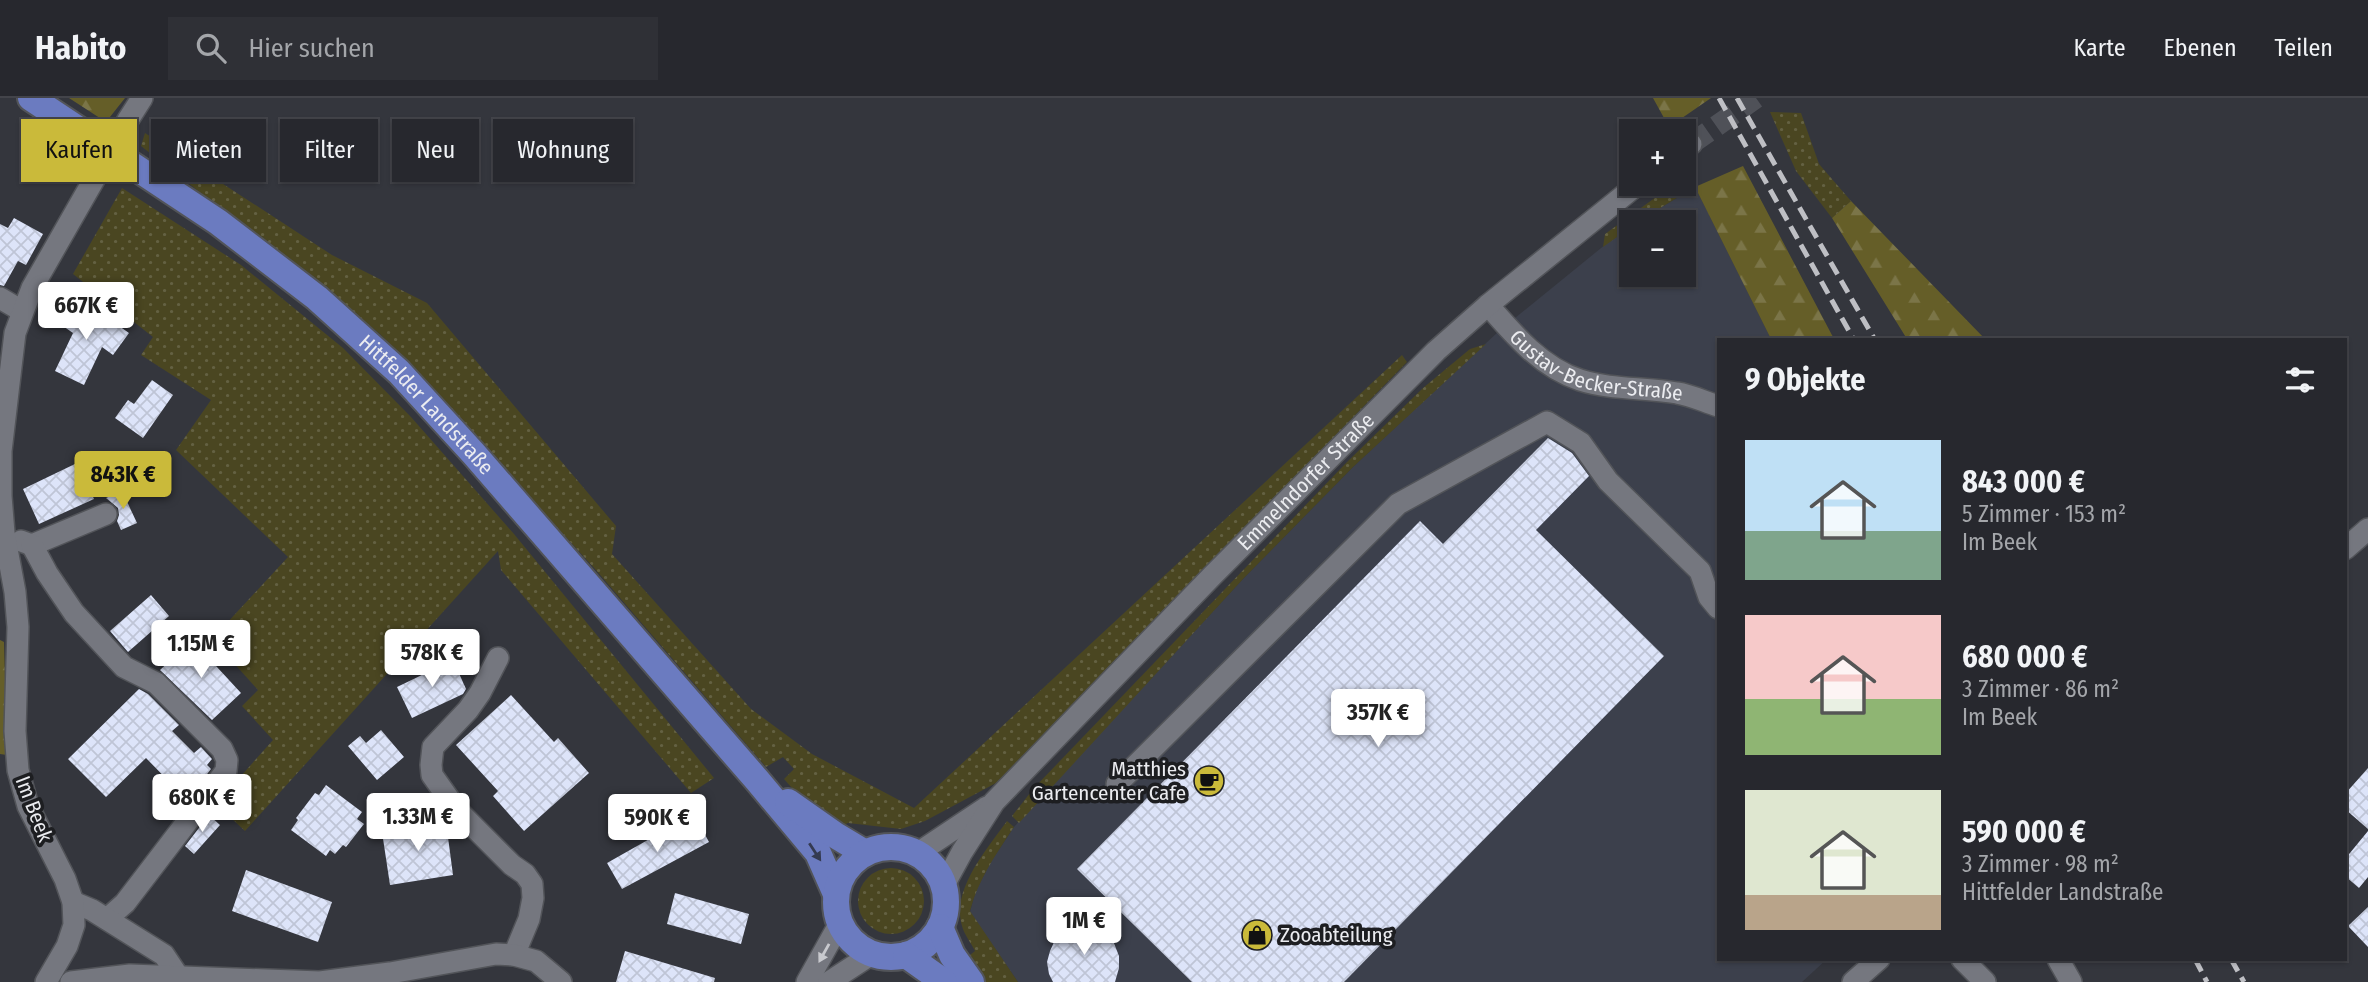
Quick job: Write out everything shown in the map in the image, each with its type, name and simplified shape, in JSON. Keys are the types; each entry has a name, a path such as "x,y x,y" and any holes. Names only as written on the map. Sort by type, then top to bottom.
{"main road":[{"name":"Hittfelder Landstraße","path":"31,98 64,119"},
{"name":"Hittfelder Landstraße","path":"137,167 229,230 317,298 399,372 484,464 817,853 836,894 840,923"},
{"name":"Hittfelder Landstraße","path":"757,780 865,853"},
{"path":"836,894 841,877 851,863 865,853 882,847 901,847 918,853 929,862 944,885 946,899 940,928 920,949 906,955 894,957 872,954 853,942 840,923"},
{"path":"940,928 952,955 971,982"},
{"path":"906,955 944,982"}],"street":[{"name":"Im Beek","path":"129,119 142,98"},
{"name":"Im Beek","path":"46,982 67,946 74,925 73,902 65,879 28,806 18,771 15,731 18,626 4,533 1,451 15,332 22,311 32,288 92,182"},
{"name":"Emmelndorfer Straße","path":"944,885 961,852 994,802 1241,547 1436,351 1488,305 1623,196"},
{"path":"0,298 22,311"},
{"name":"Gustav-Becker-Straße","path":"1488,305 1516,337 1543,361 1577,380 1621,389 1678,393 1717,406"},
{"path":"1117,784 1398,504 1546,422 1581,443 1608,481 1700,571 1709,597 1717,607"},
{"path":"32,545 106,514"},
{"path":"2347,547 2368,529"},
{"path":"4,533 32,545 74,613 124,667 156,683 222,749 227,760 226,771 125,902 107,919"},
{"path":"498,658 468,710 433,747 431,765 432,775 456,809 512,865 525,874 532,884 533,898 529,919 514,956"},
{"name":"Emmelndorfer Straße","path":"918,853 994,802"},
{"path":"73,902 107,919 164,956 178,979"},
{"path":"807,982 840,923"},
{"path":"71,982 130,975 178,979 320,982 390,973 496,954 536,961 561,982"},
{"path":"829,982 872,954"},
{"path":"1853,982 1877,961"},
{"path":"1964,961 1985,982"},
{"path":"2059,961 2071,982"}],"shaded area":[{"path":"1770,112 1801,113 1819,164 1851,201 1832,218 1796,171"},
{"path":"145,133 151,137 151,154 141,146"},
{"path":"187,182 220,182 332,255 427,303 616,526 612,554 751,709 812,754 914,808 1402,355 1407,362 996,783 925,821 901,829 848,823 841,826 799,796 784,779 794,769 783,757 766,767 595,569 380,334"},
{"path":"122,188 241,265 343,348 411,417 514,534 714,778 691,793 501,570 498,551 245,831 216,804 273,740 242,706 258,690 212,639 288,557 176,450 211,400 141,355 153,337 73,274"},
{"path":"1696,189 1770,338 1717,338 1717,961 1825,961 1802,982 1018,982 970,912 975,893 990,863 1014,827 1243,579 1353,467 1499,331 1619,235 1619,287 1696,287 1696,210 1657,210 1680,196 1696,196"},
{"path":"1657,196 1680,196 1657,210 1638,210"},
{"path":"1619,224 1619,236 1603,247 1605,234"},
{"path":"1486,344 1353,467 1243,579 1019,823 1012,816 1034,788 1347,462 1423,388 1470,349"},
{"path":"1007,821 1014,827 983,878 970,911 1018,982 984,982 965,959 975,951 962,926 962,898 973,870"},
{"path":"891,868 904,871 914,878 921,888 924,901 921,914 914,924 904,931 891,934 878,931 868,924 861,914 858,901 861,888 868,878 878,871"}],"green space":[{"path":"69,98 125,98 108,119 101,119"},
{"path":"1653,98 1711,98 1681,119 1665,119"},
{"path":"1743,166 1833,338 1770,338 1696,189 1696,187"},
{"path":"1851,201 1984,338 1906,338 1832,218"},
{"path":"0,640 4,642 7,755 0,754"}],"building":[{"path":"14,218 43,234 26,265 18,261 4,286 0,285 0,224 8,228"},
{"path":"60,302 94,325 102,314 129,333 113,355 102,347 84,385 55,371 73,333 50,317"},
{"path":"152,380 173,395 143,438 115,418 128,400 134,404"},
{"path":"1548,438 1572,453 1589,476 1536,530 1664,656 1344,982 1192,982 1077,869 1420,521 1443,544"},
{"path":"77,463 94,499 39,524 23,489"},
{"path":"122,491 137,523 121,530 117,521 118,508 106,498"},
{"path":"151,595 169,616 128,652 110,631"},
{"path":"192,640 241,693 212,720 160,670"},
{"path":"453,660 466,689 463,694 412,718 397,687"},
{"path":"139,689 148,694 179,725 172,731 194,753 201,747 212,759 207,765 211,769 187,800 146,758 106,797 68,759"},
{"path":"511,695 554,742 558,738 589,773 524,831 493,796 498,791 456,745"},
{"path":"381,730 404,757 377,780 348,746 360,736 366,743"},
{"path":"2368,768 2368,829 2347,811 2347,792"},
{"path":"326,785 362,812 357,819 364,824 346,847 343,845 335,854 330,850 326,856 291,830 298,820 296,818 315,793 319,795"},
{"path":"209,815 220,825 194,854 185,846"},
{"path":"696,818 709,842 622,889 607,863 653,837 655,841"},
{"path":"446,822 453,875 390,885 382,832"},
{"path":"2368,831 2368,877 2359,888 2347,878 2347,857"},
{"path":"246,870 332,902 318,942 232,911"},
{"path":"675,893 749,914 741,944 667,924"},
{"path":"2368,907 2368,947 2348,926"},
{"path":"1086,927 1110,933 1119,956 1115,982 1053,982 1047,962 1055,940 1064,932"},
{"path":"625,951 715,978 714,982 616,982"}],"tunnel":[{"path":"1696,140 1756,98"}],"railway":[{"path":"1719,98 1853,338"},
{"path":"1737,98 1874,338"},
{"path":"2196,961 2207,982"},
{"path":"2232,961 2244,982"}],"place":[{"name":"Matthies Gartencenter Cafe","path":"1209,781"},
{"name":"Zooabteilung","path":"1257,935"}]}
